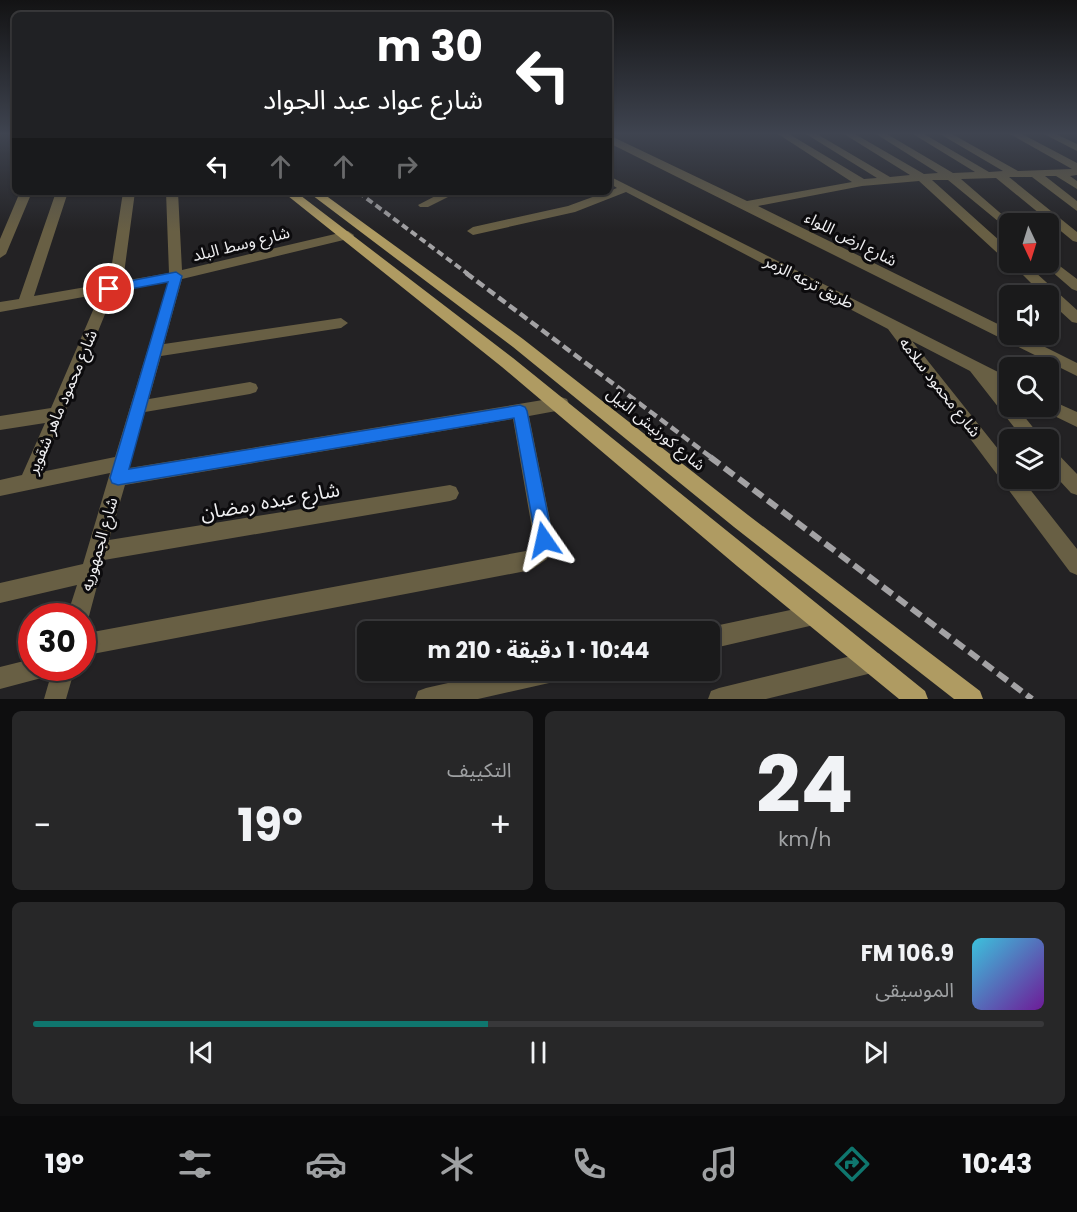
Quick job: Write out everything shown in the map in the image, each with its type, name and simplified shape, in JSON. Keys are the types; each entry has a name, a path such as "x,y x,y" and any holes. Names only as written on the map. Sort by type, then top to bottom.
{"main road":[{"path":"294,195 561,404 917,699"},
{"name":"شارع كورنيش النيل","path":"318,195 518,343 741,521 972,699"}],"street":[{"name":"شارع ارض اللواء","path":"666,167 1077,370"},
{"path":"836,167 862,183"},
{"path":"866,167 890,181"},
{"path":"904,167 922,177 999,247"},
{"path":"935,167 949,175 999,218"},
{"path":"980,167 992,173 1077,238"},
{"path":"1003,167 1014,173"},
{"path":"1033,172 1077,207"},
{"path":"1058,172 1077,186"},
{"path":"747,205 862,183 949,175 1077,172"},
{"name":"طريق ترعه الزمر","path":"612,180 999,380"},
{"path":"612,194 627,188"},
{"path":"0,254 25,195"},
{"path":"25,303 61,195"},
{"name":"شارع محمود ماهر شقوير","path":"28,482 112,288 128,195"},
{"name":"شارع الجمهوريه","path":"82,603 176,276 172,195"},
{"path":"424,205 446,195"},
{"path":"473,231 571,209 608,195"},
{"name":"شارع وسط البلد","path":"0,308 176,276 348,235"},
{"path":"1059,270 1077,286"},
{"path":"1028,273 1077,318"},
{"path":"154,351 340,323"},
{"name":"شارع محمود سلامه","path":"892,325 999,464"},
{"path":"971,366 1025,429"},
{"path":"138,407 250,388"},
{"path":"0,488 561,404"},
{"path":"96,642 531,560 540,552 544,540 520,411"},
{"path":"1059,411 1077,420"},
{"path":"0,423 57,414"},
{"path":"1059,468 1077,488"},
{"name":"شارع محمود سلامه","path":"1018,489 1077,566"},
{"name":"شارع عبده رمضان","path":"0,593 94,562 450,493"},
{"path":"720,636 814,615"},
{"path":"719,699 872,662"},
{"path":"0,678 18,674"},
{"path":"54,699 60,681"},
{"path":"426,699 508,681"}],"railway":[{"path":"362,195 468,274"},
{"path":"466,273 712,458"},
{"path":"710,457 1032,699"}],"route":[{"path":"109,289 176,276 118,478 328,441 520,411 544,540"}]}
